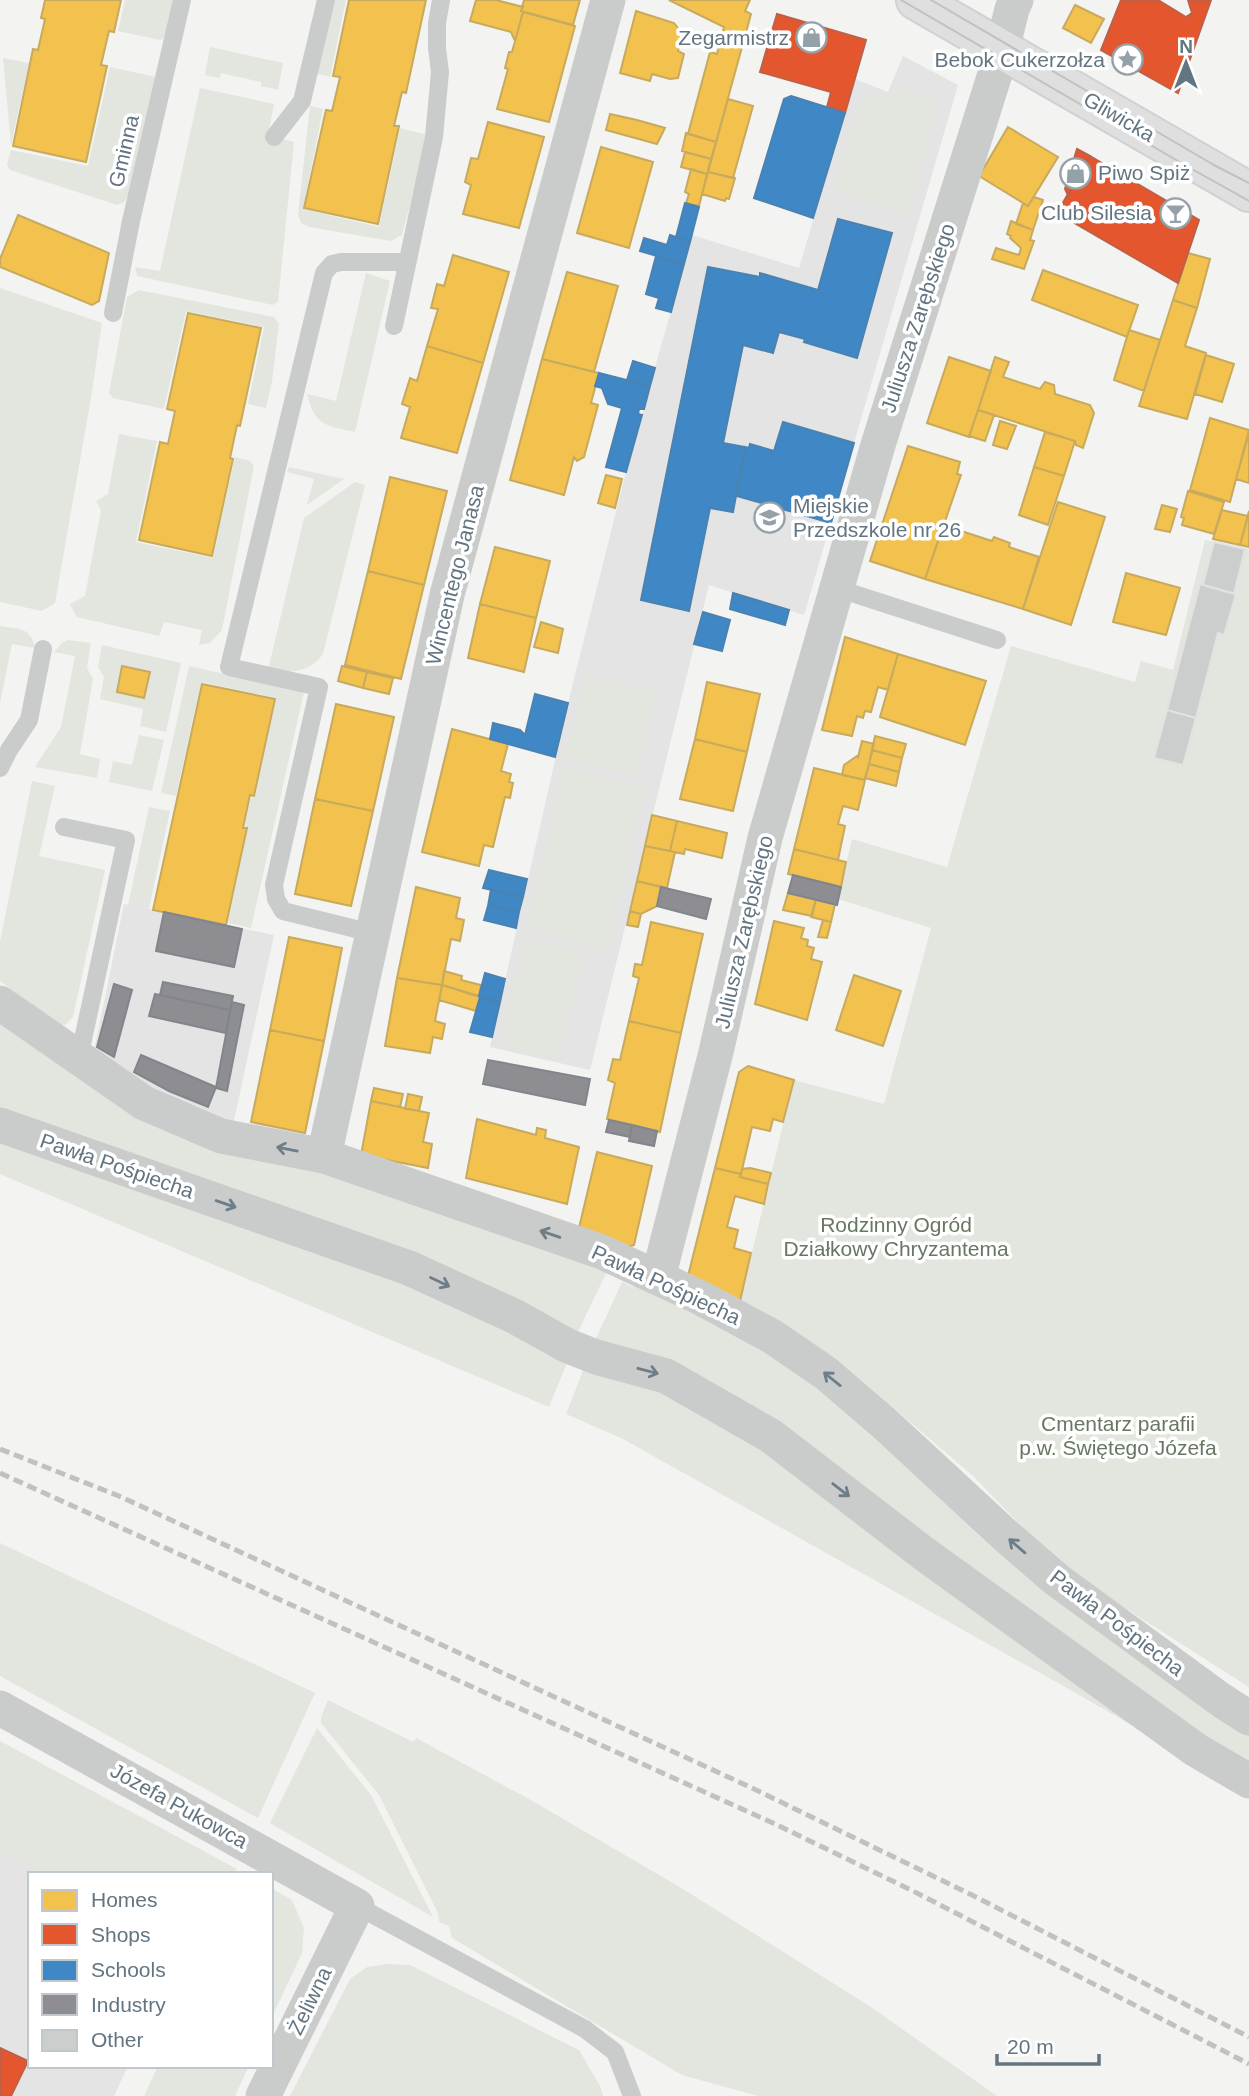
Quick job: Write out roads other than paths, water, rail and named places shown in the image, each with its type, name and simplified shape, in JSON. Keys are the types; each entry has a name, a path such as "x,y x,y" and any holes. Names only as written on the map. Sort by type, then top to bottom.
{"street":[{"name":"Wincentego Janasa","path":"324,1156 447,595 608,0"},
{"name":"Gliwicka","path":"916,0 1249,192"},
{"name":"Juliusza Zarębskiego","path":"658,1278 716,1052 765,838 874,458 1016,0"},
{"name":"Pawła Pośpiecha","path":"0,1003 144,1103 221,1136 324,1156 602,1252 701,1298 773,1337 827,1374 1057,1580 1220,1700 1249,1718"},
{"name":"Pawła Pośpiecha","path":"0,1125 409,1268 514,1316 568,1346 596,1357 666,1376 771,1436 1010,1616 1196,1750 1249,1781"},
{"name":"Józefa Pukowca","path":"0,1708 357,1906"},
{"name":"Żeliwna","path":"263,2096 357,1906"}],"lane":[{"name":"Gminna","path":"113,313 131,221 182,0"},
{"path":"274,137 302,101 326,0"},
{"path":"394,326 434,137 440,72 437,23 441,0"},
{"path":"372,933 283,911 276,900 274,885 319,687 229,667 324,273 332,264 341,262 407,262"},
{"path":"836,587 997,640"},
{"path":"0,768 29,720 43,649"},
{"path":"64,827 126,841 79,1058"},
{"path":"357,1906 585,2029 615,2052 632,2096"}],"tram line":[{"path":"901,0 1249,201"},
{"path":"931,0 1249,183"}],"railway":[{"path":"0,1449 119,1496 752,1788 972,1895 1249,2037"},
{"path":"0,1473 773,1823 911,1890 1249,2064"}],"place":[{"name":"Zegarmistrz","path":"812,38"},
{"name":"Bebok Cukerzołza","path":"1128,60"},
{"name":"Piwo Spiż","path":"1075,173"},
{"name":"Club Silesia","path":"1175,213"},
{"name":"Miejskie Przedszkole nr 26","path":"770,518"}],"park label":[{"name":"Rodzinny Ogród Działkowy Chryzantema","path":"896,1237"},
{"name":"Cmentarz parafii p.w. Świętego Józefa","path":"1118,1436"}]}
